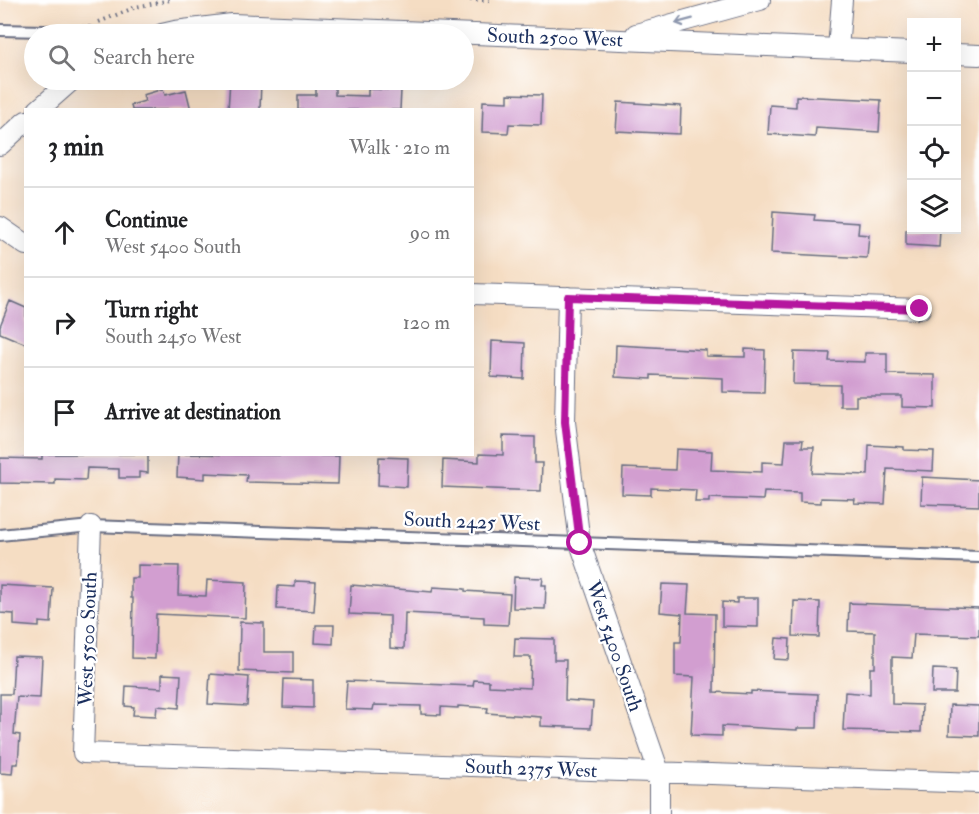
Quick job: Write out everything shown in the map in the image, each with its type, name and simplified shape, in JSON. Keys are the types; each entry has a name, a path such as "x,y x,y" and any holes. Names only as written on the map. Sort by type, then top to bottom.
{"street":[{"path":"618,39 760,0"},
{"path":"838,50 842,0"},
{"name":"South 2500 West","path":"474,33 907,52"},
{"path":"961,54 979,55"},
{"path":"40,108 61,90"},
{"path":"0,145 24,123"},
{"path":"0,227 24,244"},
{"path":"474,294 920,309"},
{"name":"West 5400 South","path":"568,297 565,422 580,543 659,772 659,814"},
{"name":"West 5500 South","path":"83,753 91,526"},
{"name":"South 2375 West","path":"83,753 979,783"}],"lane":[{"path":"0,30 24,31"},
{"name":"South 2425 West","path":"0,535 91,526 979,557"}],"path":[{"path":"470,0 491,0"}],"building":[{"path":"160,90 163,90 165,95 186,90 190,108 132,108 131,105 145,101 143,95"},
{"path":"229,90 261,90 260,108 228,108"},
{"path":"316,90 335,90 335,95 368,96 368,90 401,90 400,108 298,108 298,95 316,95"},
{"path":"508,94 542,95 541,125 509,124 508,133 482,132 483,101 508,102"},
{"path":"796,96 881,100 879,132 816,128 815,137 768,134 770,105 796,107"},
{"path":"618,102 681,106 680,134 616,131"},
{"path":"773,212 815,215 814,220 859,223 858,234 869,235 867,258 771,253"},
{"path":"906,230 907,234 940,234 939,247 906,245"},
{"path":"10,301 24,307 24,343 0,333 0,326"},
{"path":"492,341 525,343 524,379 491,377"},
{"path":"616,345 706,350 706,356 745,357 745,349 765,350 764,393 723,392 723,378 651,375 651,379 615,377"},
{"path":"794,352 830,353 829,361 865,362 865,353 887,353 887,374 935,375 935,408 902,407 902,396 856,396 856,406 840,406 840,385 793,384"},
{"path":"503,436 535,437 535,463 542,463 541,491 442,487 443,460 479,462 479,454 503,455"},
{"path":"786,440 803,440 802,447 814,447 812,473 868,475 869,445 934,451 933,471 887,469 885,504 854,503 855,499 821,498 821,503 800,502 800,493 764,492 763,500 709,498 709,502 695,502 696,490 651,488 651,495 622,494 623,468 675,470 676,449 712,451 711,470 762,472 762,462 784,463"},
{"path":"42,456 148,456 148,473 139,472 139,478 119,478 119,469 87,468 86,480 55,479 55,484 0,483 0,458 42,459"},
{"path":"178,456 339,456 338,484 246,482 247,475 205,473 205,479 177,477"},
{"path":"379,457 408,458 407,487 378,485"},
{"path":"922,477 979,480 979,506 921,504"},
{"path":"138,565 179,566 178,595 206,596 207,580 246,582 245,618 156,614 155,659 132,658 131,578 138,578"},
{"path":"514,577 543,578 542,585 546,585 545,609 513,608"},
{"path":"295,581 316,582 314,611 277,609 278,586 295,587"},
{"path":"662,584 689,585 687,613 715,614 714,692 818,694 817,728 797,728 797,730 722,726 722,736 691,735 694,677 675,676 675,642 681,642 682,614 660,612"},
{"path":"0,585 53,588 51,623 39,622 39,627 14,625 14,614 0,613"},
{"path":"351,585 432,592 433,587 510,594 508,625 484,624 484,617 405,613 404,649 390,648 390,616 349,614"},
{"path":"737,598 758,598 758,627 722,626 722,602 737,603"},
{"path":"794,601 820,602 819,637 793,636"},
{"path":"849,603 979,608 979,636 914,634 912,658 892,657 892,704 922,705 921,732 843,730 845,692 870,694 870,668 875,668 875,632 848,631"},
{"path":"240,622 264,623 264,652 293,652 293,673 239,671"},
{"path":"316,625 334,625 333,644 315,643"},
{"path":"515,638 554,639 554,660 566,660 565,700 593,702 591,728 541,726 541,717 487,713 488,708 441,707 441,715 421,714 421,706 374,705 373,710 345,709 347,681 473,686 474,680 489,681 489,686 530,688 531,657 514,657"},
{"path":"776,638 790,639 789,660 774,659"},
{"path":"14,656 42,657 40,698 17,697 14,734 20,735 18,764 13,764 12,774 0,773 0,694 12,694"},
{"path":"933,669 956,670 955,693 932,693"},
{"path":"162,674 181,675 179,708 157,706 156,716 133,715 134,707 125,706 126,686 162,688"},
{"path":"210,674 249,677 247,706 208,704"},
{"path":"284,679 313,680 313,708 283,707"},
{"path":"950,705 979,706 979,736 949,735"}],"route":[{"path":"580,543 565,422 568,297 920,309"}]}
